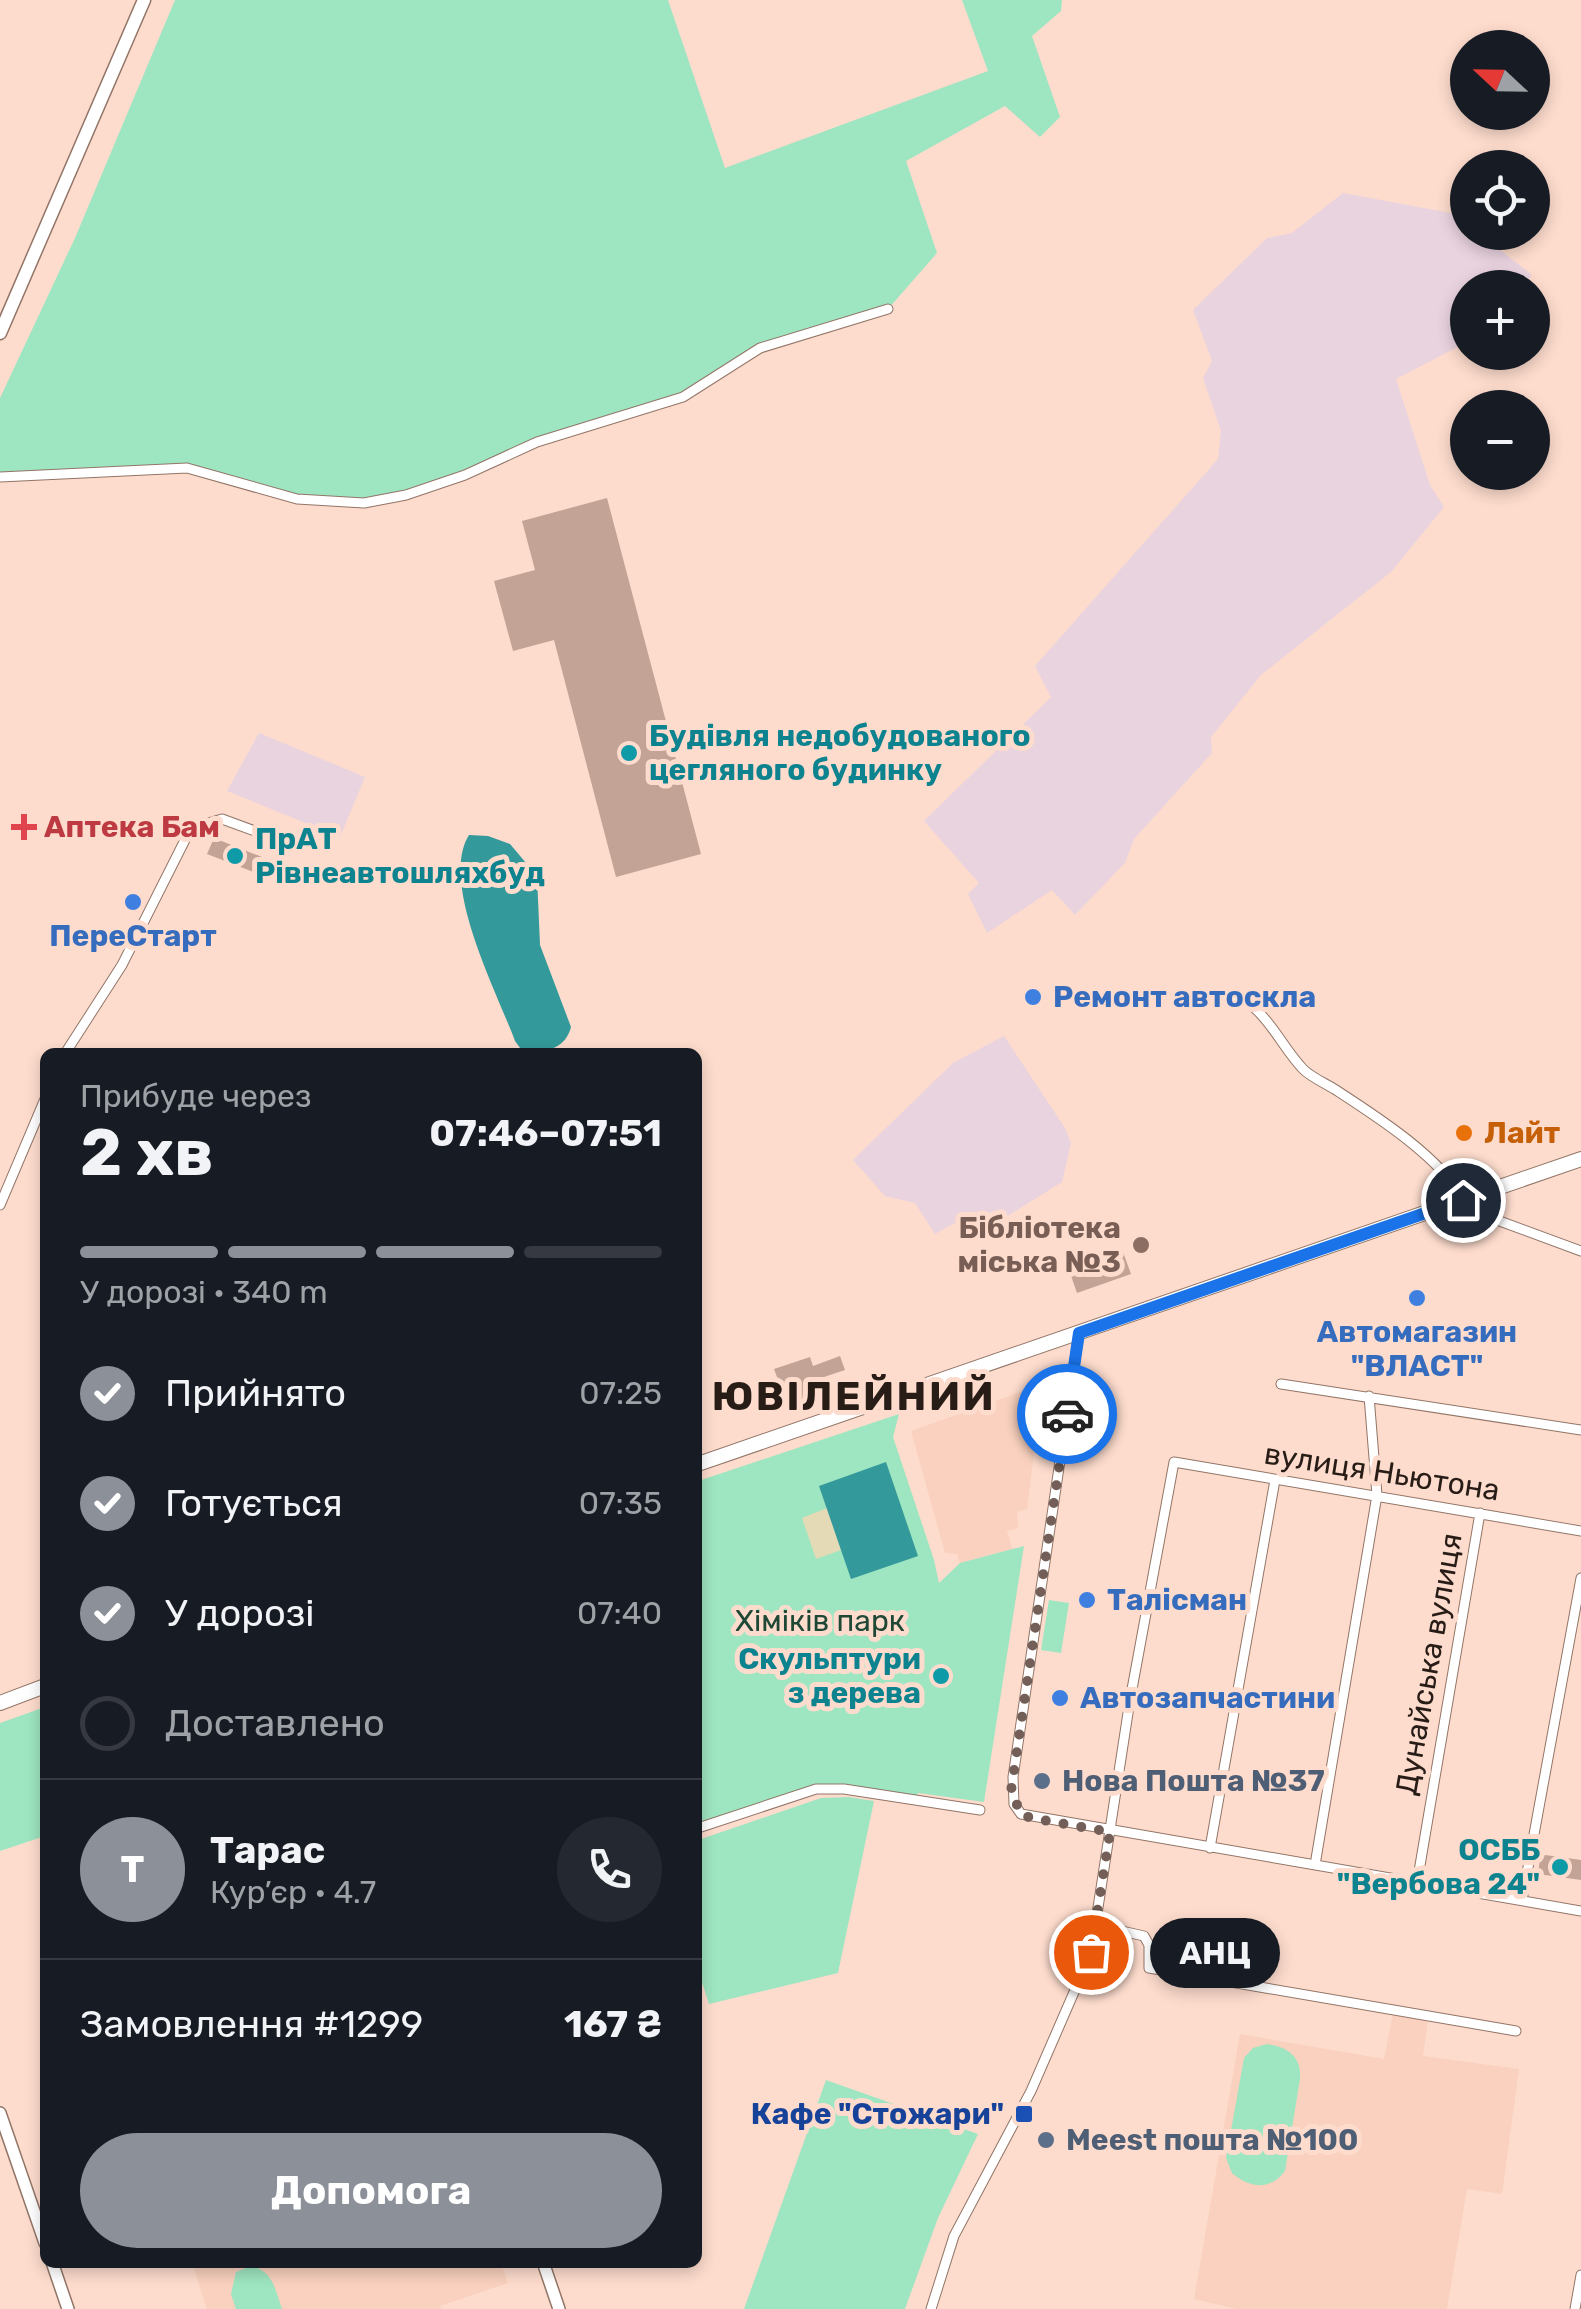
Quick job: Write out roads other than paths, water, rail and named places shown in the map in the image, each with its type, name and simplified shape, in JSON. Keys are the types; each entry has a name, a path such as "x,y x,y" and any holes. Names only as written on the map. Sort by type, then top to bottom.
{"main road":[{"path":"0,333 144,0"},
{"path":"702,1463 1465,1204 1581,1159"},
{"path":"0,1703 40,1688"}],"street":[{"path":"0,478 186,468 297,499 364,503 406,495 465,476 537,442 683,397 760,348 888,309"},
{"path":"69,1048 122,965 191,828 222,819 263,834"},
{"path":"1214,992 1240,998 1264,1014 1303,1069 1376,1118 1425,1158 1453,1182 1465,1204 1581,1252"},
{"path":"0,1205 40,1111"},
{"path":"1079,1333 1011,1791 1021,1814 1581,1911"},
{"path":"1281,1384 1581,1430"},
{"path":"1315,1865 1377,1495 1369,1396"},
{"name":"вулиця Ньютона","path":"1110,1832 1174,1462 1581,1531"},
{"path":"1210,1848 1275,1480"},
{"name":"Дунайська вулиця","path":"1417,1883 1480,1513"},
{"path":"1522,1900 1581,1578"},
{"path":"702,1827 816,1790 844,1789 980,1810"},
{"path":"932,2309 954,2236 1008,2137 1080,1982 1096,1925 1110,1832"},
{"path":"1096,1925 1144,1936 1149,1968 1516,2031"},
{"path":"0,2113 40,2229"},
{"path":"54,2268 68,2309"},
{"path":"545,2268 559,2309"},
{"path":"1575,2309 1581,2275"}],"water":[{"path":"469,835 488,836 510,844 537,876 540,945 571,1027 564,1041 553,1048 520,1048 515,1041 474,938 461,881 462,856"},
{"path":"886,1462 918,1556 851,1579 819,1486"}],"place":[{"name":"Будівля недобудованого цегляного будинку","path":"629,753"},
{"name":"Аптека Бам","path":"24,827"},
{"name":"ПрАТ Рівнеавтошляхбуд","path":"235,856"},
{"name":"ПереСтарт","path":"133,902"},
{"name":"Ремонт автоскла","path":"1033,997"},
{"name":"Лайт","path":"1464,1133"},
{"name":"Бібліотека міська №3","path":"1141,1245"},
{"name":"Автомагазин \"ВЛАСТ\"","path":"1417,1298"},
{"name":"Талісман","path":"1087,1600"},
{"name":"Скульптури з дерева","path":"941,1676"},
{"name":"Автозапчастини","path":"1060,1698"},
{"name":"Нова Пошта №37","path":"1042,1781"},
{"name":"ОСББ \"Вербова 24\"","path":"1560,1867"},
{"name":"АНЦ","path":"1091,1952"},
{"name":"Кафе \"Стожари\"","path":"1024,2114"},
{"name":"Meest пошта №100","path":"1046,2140"}],"district":[{"name":"ЮВІЛЕЙНИЙ","path":"854,1396"}],"park label":[{"name":"Хіміків парк","path":"820,1621"}]}
